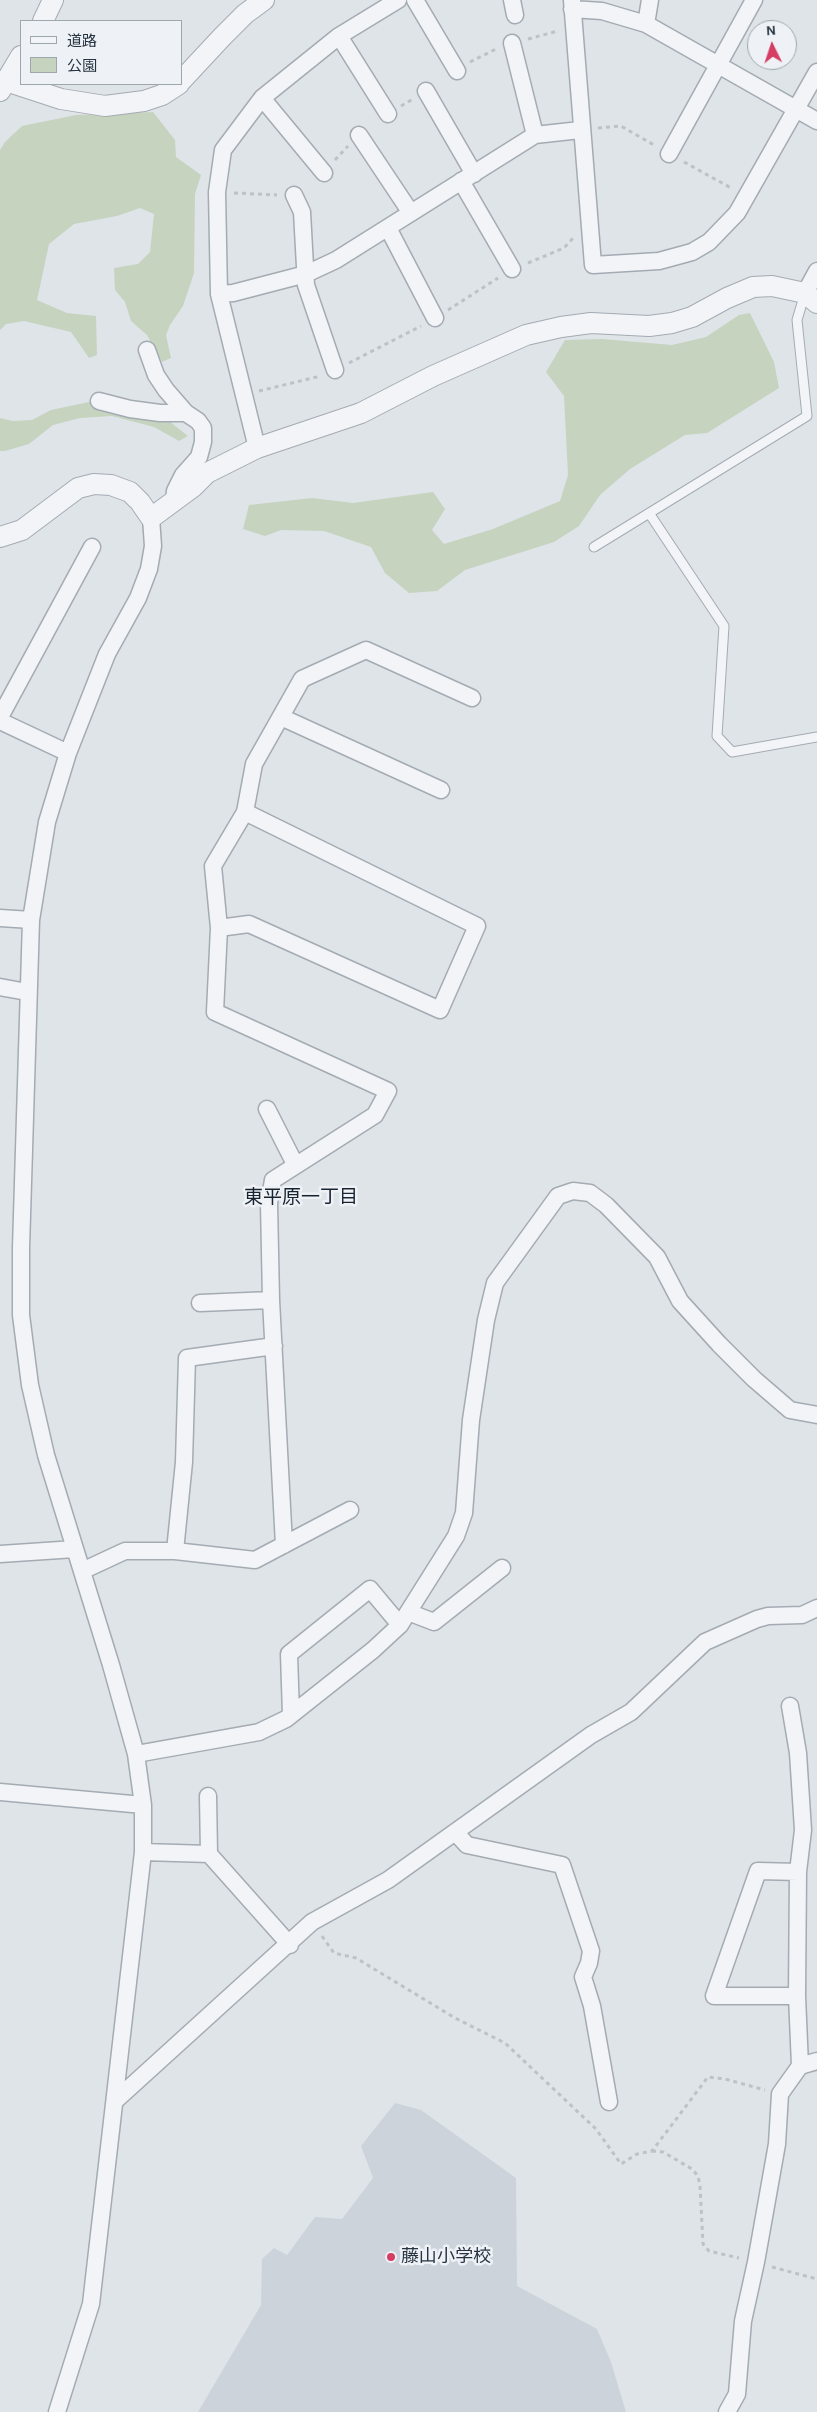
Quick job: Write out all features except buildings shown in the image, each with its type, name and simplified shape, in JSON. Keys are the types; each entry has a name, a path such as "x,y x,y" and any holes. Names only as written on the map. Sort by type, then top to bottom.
{"street":[{"path":"43,20 53,0"},
{"path":"182,80 239,19 264,0"},
{"path":"257,448 219,294 217,192 223,150 262,98 339,36 398,0"},
{"path":"415,0 457,71"},
{"path":"646,24 650,0"},
{"path":"669,154 754,0"},
{"path":"817,72 797,109 747,196 725,227 709,242 692,252 659,261 593,265 580,130 572,5 602,11 646,24 797,109 817,121"},
{"path":"339,36 388,114"},
{"path":"512,43 535,135"},
{"path":"20,58 3,86 61,99 105,106 144,101 162,95 176,85"},
{"path":"426,91 512,270"},
{"path":"262,98 324,173"},
{"path":"219,294 233,293 306,274 336,260 535,135 580,130"},
{"path":"359,135 411,213"},
{"path":"294,195 302,212 306,285 335,370"},
{"path":"388,228 435,318"},
{"path":"151,518 174,502 207,473 257,448 361,413 433,376 526,336 561,326 592,323 648,326 672,323 692,317 727,298 753,288 772,286 811,298 817,271"},
{"path":"147,350 156,375 186,413 198,420 203,428 204,442 199,457 183,475 176,491 174,502"},
{"path":"99,401 137,410 160,413 186,413"},
{"path":"0,537 22,530 78,488 94,484 111,485 130,492 151,518 152,546 149,569 138,598 107,654 68,753 47,822 31,920 27,992 21,1315 30,1385 46,1456 136,1754 143,1805 143,1852 116,2100 91,2304 57,2412"},
{"path":"0,716 92,547"},
{"path":"284,1545 271,1300 268,1203 273,1180 295,1164 376,1115 388,1091 215,1012 219,928 212,866 245,812 254,764 302,679 366,650 472,698"},
{"path":"281,717 441,790"},
{"path":"0,721 68,753"},
{"path":"219,928 249,924 440,1010 477,926 245,812"},
{"path":"0,918 31,920"},
{"path":"0,987 27,992"},
{"path":"267,1109 295,1164"},
{"path":"136,1754 259,1732 291,1715 372,1650 404,1619 456,1536 464,1513 471,1420 486,1320 494,1283 558,1196 574,1191 590,1193 606,1204 657,1258 680,1301 719,1344 790,1410 817,1415"},
{"path":"200,1303 271,1300"},
{"path":"174,1552 184,1462 187,1358 274,1346"},
{"path":"82,1571 125,1551 174,1552 255,1560 350,1510"},
{"path":"0,1554 75,1549"},
{"path":"291,1715 289,1654 370,1589 404,1619 434,1622 502,1568"},
{"path":"116,2100 290,1945 312,1922 388,1880 592,1735 631,1712 705,1642 768,1616 802,1615 817,1608"},
{"path":"727,2412 737,2394 743,2321 756,2262 777,2144 780,2094 800,2066 797,1996 798,1872 810,1830 790,1706"},
{"path":"0,1792 143,1805"},
{"path":"208,1796 209,1854 290,1945"},
{"path":"456,1832 467,1845 562,1865 591,1951 589,1963 583,1977 592,2006 609,2102"},
{"path":"143,1852 209,1854"},
{"path":"797,1996 714,1996 758,1871 798,1872"},
{"path":"800,2066 817,2061"}],"lane":[{"path":"594,546 807,416 796,320 811,298"},
{"path":"649,513 724,626 717,736 732,752 817,737"}],"path":[{"path":"312,1922 334,1952 356,1958 454,2018 505,2043 596,2129 621,2164 638,2154 652,2151 663,2152 692,2169 698,2176 704,2244 709,2251 817,2279"},
{"path":"652,2151 708,2077 725,2079 780,2094"}],"shaded area":[{"name":"藤山小学校","path":"395,2103 421,2110 516,2178 517,2286 597,2329 611,2362 626,2412 198,2412 261,2305 262,2259 274,2248 287,2255 315,2217 342,2219 373,2178 361,2146"}],"green space":[{"path":"153,112 175,140 176,157 201,175 195,194 194,273 183,306 170,325 166,335 171,358 162,362 147,335 131,321 125,302 115,290 114,268 138,264 150,252 154,214 140,208 117,216 74,224 49,244 37,300 67,313 96,316 97,355 89,358 71,332 24,321 6,324 0,330 0,150 5,142 22,126 76,115"},
{"path":"750,313 774,362 779,388 707,433 685,435 630,469 600,495 579,526 554,542 465,570 437,591 409,593 385,573 371,547 324,531 281,530 265,536 243,529 249,505 312,498 353,503 433,492 445,509 432,530 444,544 493,529 560,501 568,475 564,396 546,372 565,340 602,339 672,345 706,337 739,315"},
{"path":"89,402 170,422 188,436 179,441 154,427 112,416 80,418 53,425 29,444 0,451 0,418 13,421 32,420 51,410"}],"place":[{"name":"藤山小学校","path":"391,2257"}],"district":[{"name":"東平原一丁目","path":"301,1198"}]}
